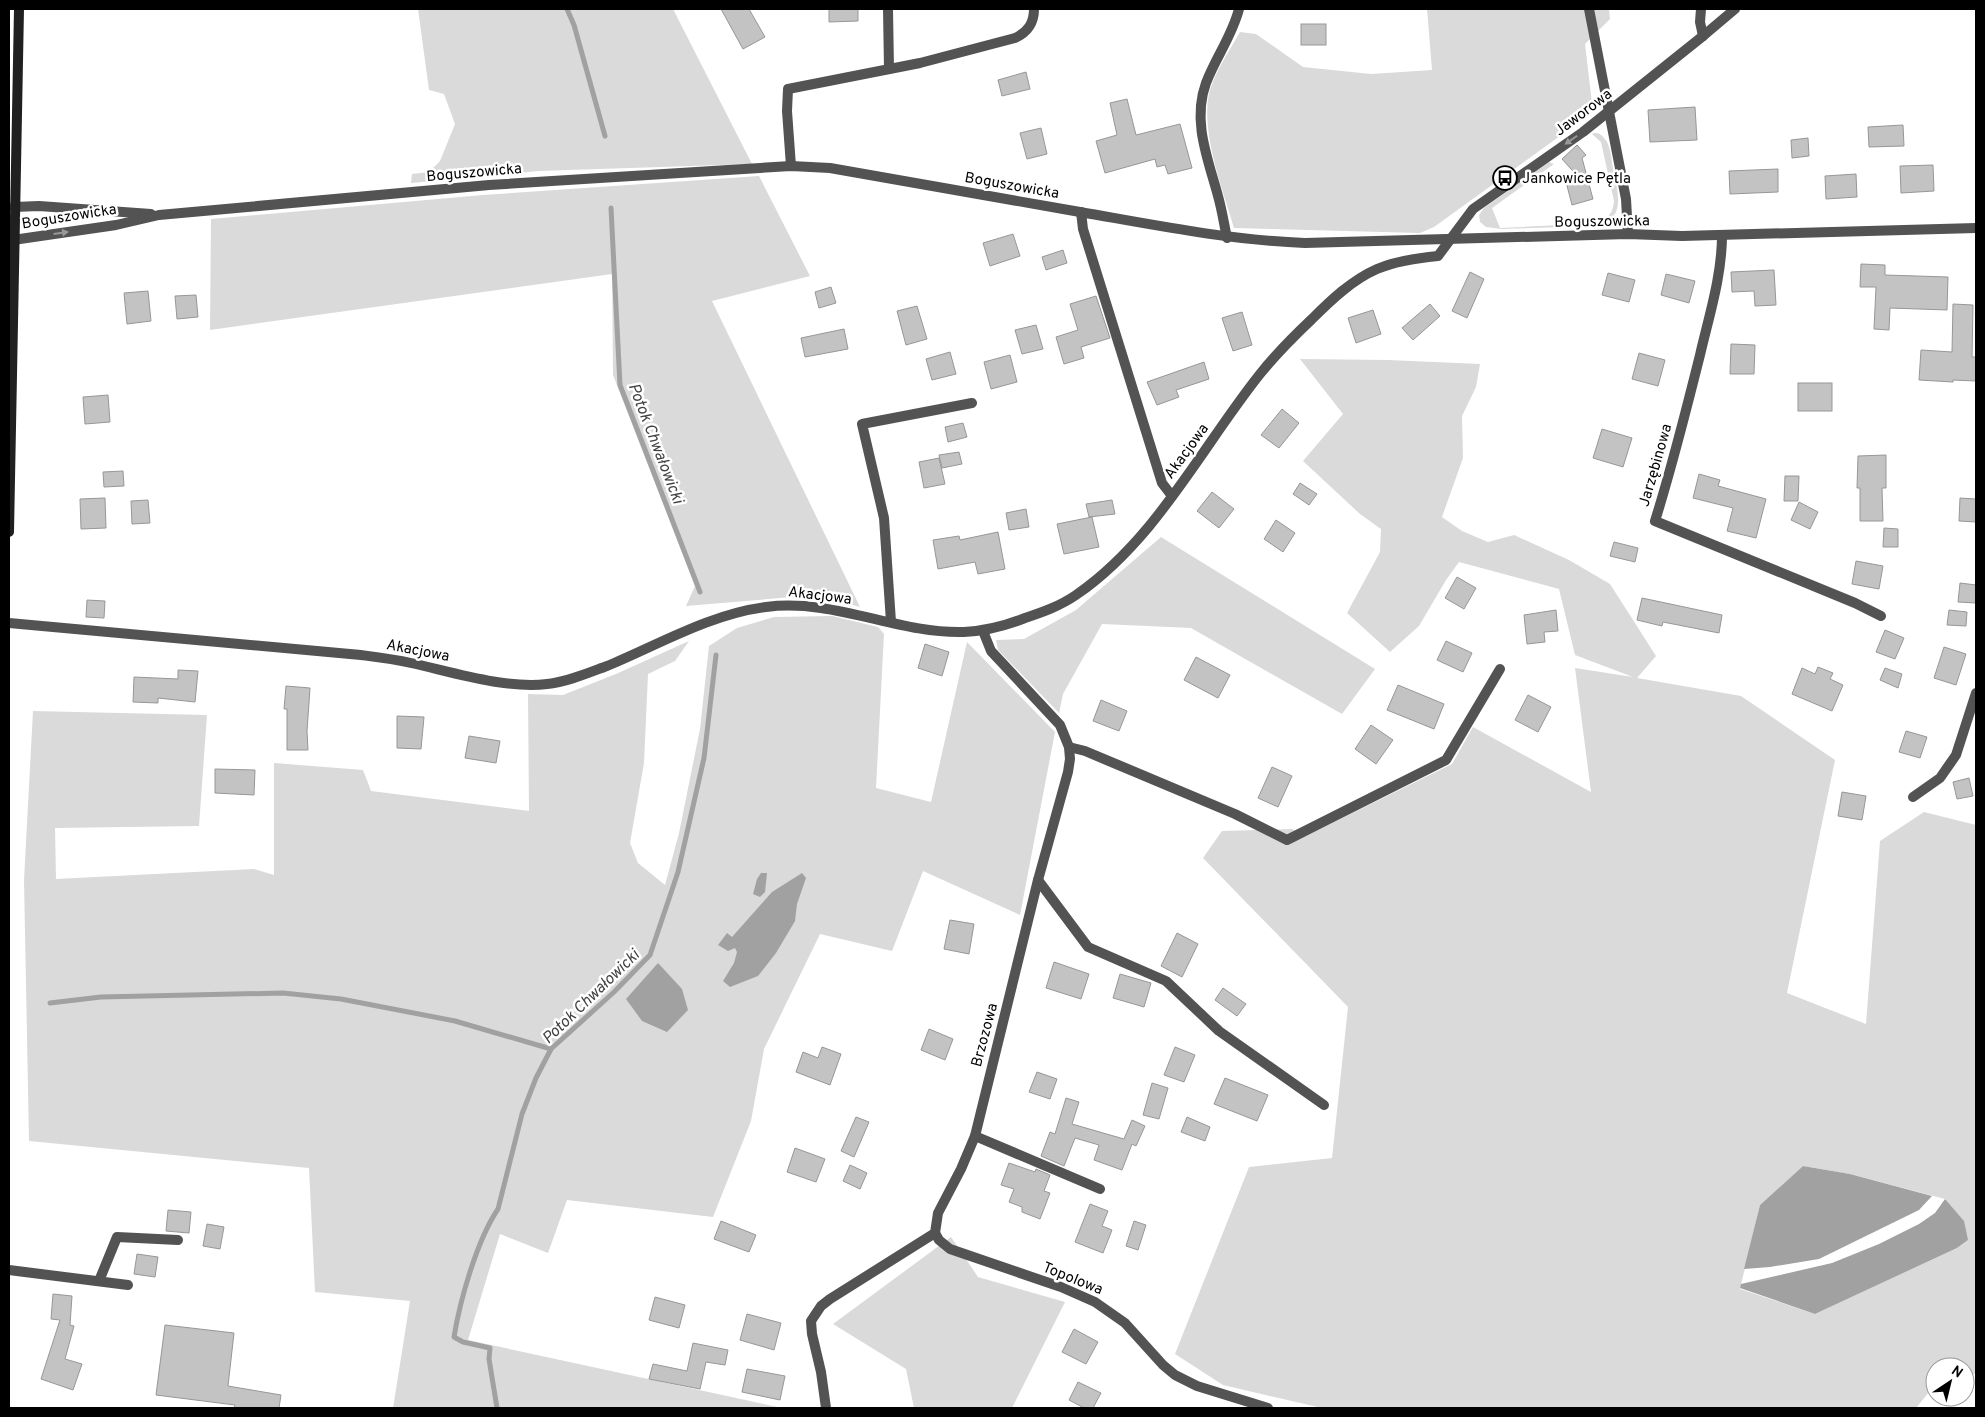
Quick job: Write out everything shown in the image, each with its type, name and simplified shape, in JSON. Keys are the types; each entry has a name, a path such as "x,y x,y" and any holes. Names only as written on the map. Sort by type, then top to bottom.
{"main road":[{"path":"9,532 11,267 19,9"}],"street":[{"path":"888,9 889,70"},
{"path":"791,166 787,111 788,89 889,70 1015,38 1026,32 1029,28 1033,20 1034,9"},
{"path":"1227,238 1220,202 1205,149 1200,115 1206,83 1232,30 1239,9"},
{"path":"1589,9 1626,199 1628,234"},
{"path":"1701,9 1700,22 1703,36"},
{"name":"Jaworowa","path":"1452,239 1473,209 1610,110 1735,9"},
{"name":"Boguszowicka","path":"13,240 116,226 159,215 508,184 791,166 830,168 1227,238 1305,243 1628,234 1682,236 1976,228"},
{"name":"Boguszowicka","path":"14,207 39,206 159,215"},
{"path":"1081,212 1083,229 1159,473 1162,482 1172,496"},
{"name":"Jarzębinowa","path":"1722,235 1722,260 1712,304 1674,459 1655,521 1881,616"},
{"name":"Akacjowa","path":"9,623 361,655 406,661 510,683 531,685 549,684 589,673 693,628 728,616 760,608 784,605 824,608 950,632 984,631 1002,627 1056,608 1090,585 1120,558 1144,532 1172,496 1258,376 1291,339 1329,302 1355,282 1375,270 1395,262 1438,256 1452,239"},
{"path":"891,622 884,518 862,424 972,403"},
{"name":"Brzozowa","path":"935,1233 938,1213 962,1169 975,1136 1070,759 1066,735 1050,712 990,651 984,631"},
{"path":"1069,747 1085,751 1236,814 1287,840 1446,760 1500,669"},
{"path":"1914,797 1940,778 1956,755 1976,693"},
{"path":"1038,880 1088,947 1166,981 1219,1031 1324,1105"},
{"path":"975,1136 1100,1189"},
{"path":"826,1408 821,1372 812,1334 811,1321 815,1313 830,1299 935,1233"},
{"name":"Topolowa","path":"935,1233 939,1240 950,1249 1061,1287 1095,1302 1125,1323 1137,1334 1154,1356 1186,1381 1268,1408"},
{"path":"99,1281 117,1237 178,1240"},
{"path":"9,1270 128,1285"}],"shaded area":[{"path":"418,9 673,9 752,164 539,171 411,183 412,174 429,172 440,161 455,124 444,94 429,90"},
{"path":"1427,9 1609,9 1610,19 1585,44 1593,112 1434,227 1420,233 1234,228 1210,141 1207,106 1210,90 1216,75 1240,32 1256,34 1303,67 1371,74 1432,70"},
{"path":"1592,134 1601,135 1608,144 1610,152 1618,195 1618,203 1613,217 1596,226 1501,229 1486,227 1480,222 1479,215 1484,208 1549,162 1554,164 1492,208 1500,228 1600,223 1610,214 1614,201 1601,142"},
{"path":"759,176 810,276 712,301 860,607 817,595 686,606 695,586 613,375 612,274 210,330 211,219 483,195"},
{"path":"1300,359 1480,364 1476,387 1462,416 1463,458 1442,517 1462,531 1488,542 1514,535 1569,560 1610,584 1656,656 1637,678 1741,696 1835,760 1787,993 1866,1024 1880,841 1924,812 1976,825 1976,1373 1975,1357 1925,1357 1925,1397 1916,1408 1322,1408 1223,1385 1175,1354 1249,1167 1332,1158 1348,1007 1203,858 1222,831 1292,829 1306,836 1452,764 1473,727 1591,792 1575,668 1633,677 1575,655 1559,589 1459,562 1419,626 1390,652 1347,613 1380,552 1381,529 1360,514 1303,461 1343,414","holes":["1803,1166 1850,1174 1945,1199 1968,1240 1957,1248 1815,1314 1740,1289 1760,1205"]},
{"path":"1161,537 1375,669 1342,714 1191,628 1102,624 1063,694 1059,713 998,650 996,640 1024,639 1076,610"},
{"path":"832,616 878,627 884,634 876,788 931,802 967,642 1055,732 1020,915 923,871 892,951 820,934 764,1049 751,1121 713,1217 567,1200 548,1253 500,1234 468,1340 782,1408 393,1408 410,1301 315,1292 309,1168 29,1141 24,880 33,711 207,715 199,826 55,828 56,879 254,869 274,875 274,763 363,770 371,791 529,811 528,694 563,695 616,674 689,641 675,661 648,674 644,763 630,843 638,863 665,885 679,833 700,729 709,646 737,628 774,617"},
{"path":"761,873 767,873 765,892 760,897 753,894 757,879"},
{"path":"802,873 806,878 797,904 795,921 776,953 758,976 730,987 723,981 734,963 737,952 735,948 728,951 718,945 727,933 732,937 772,892"},
{"path":"658,963 682,989 688,1010 667,1032 642,1021 626,999"},
{"path":"1803,1166 1850,1174 1932,1196 1919,1210 1819,1259 1744,1269 1760,1205"},
{"path":"1945,1199 1964,1221 1968,1240 1957,1248 1815,1314 1740,1288 1741,1284 1832,1263 1879,1244 1919,1224 1935,1213"},
{"path":"951,1237 978,1277 1065,1302 1012,1408 914,1408 906,1369 833,1324"}],"building":[{"path":"721,9 749,9 765,37 743,49"},
{"path":"829,9 858,9 858,21 829,22"},
{"path":"1301,24 1326,24 1326,45 1301,45"},
{"path":"1026,72 1030,89 1002,96 998,80"},
{"path":"1127,99 1136,135 1180,124 1192,168 1168,174 1165,165 1157,167 1155,159 1105,173 1096,141 1117,135 1110,103"},
{"path":"1695,107 1697,140 1650,142 1648,110"},
{"path":"1903,125 1904,146 1869,147 1868,127"},
{"path":"1041,128 1047,154 1027,159 1020,133"},
{"path":"1808,138 1809,156 1792,158 1791,140"},
{"path":"1577,145 1586,155 1582,158 1593,199 1572,205 1566,182 1580,179 1562,159"},
{"path":"1933,165 1934,191 1901,193 1900,166"},
{"path":"1778,169 1778,192 1730,194 1729,171"},
{"path":"1856,174 1857,197 1826,199 1825,176"},
{"path":"1013,234 1020,256 990,266 983,243"},
{"path":"1063,250 1067,263 1046,270 1042,257"},
{"path":"1861,264 1885,265 1885,275 1948,277 1947,310 1890,308 1889,330 1874,329 1876,287 1860,287"},
{"path":"1774,270 1776,305 1755,306 1754,291 1732,292 1731,272"},
{"path":"1470,272 1484,279 1467,318 1452,311"},
{"path":"1608,273 1635,280 1629,302 1602,295"},
{"path":"1666,274 1695,281 1689,303 1661,295"},
{"path":"831,287 836,303 819,308 815,292"},
{"path":"148,291 151,321 127,324 124,293"},
{"path":"196,295 198,317 177,319 175,296"},
{"path":"1096,296 1110,338 1081,347 1084,358 1064,364 1056,337 1078,330 1070,304"},
{"path":"1430,304 1440,316 1413,340 1402,328"},
{"path":"1953,304 1973,305 1972,357 1976,357 1976,381 1919,380 1921,350 1952,352"},
{"path":"917,306 927,339 906,345 897,311"},
{"path":"1373,310 1381,334 1356,343 1348,318"},
{"path":"1242,312 1252,345 1233,351 1222,318"},
{"path":"1036,325 1043,349 1022,354 1015,330"},
{"path":"844,329 848,349 805,357 801,338"},
{"path":"1731,344 1755,345 1754,374 1730,374"},
{"path":"950,352 956,374 932,380 926,359"},
{"path":"1639,353 1665,360 1658,386 1632,379"},
{"path":"1010,355 1017,382 991,389 984,362"},
{"path":"1204,362 1209,379 1176,390 1179,397 1157,405 1147,382"},
{"path":"1798,383 1832,383 1832,411 1798,411"},
{"path":"108,395 110,422 85,424 83,397"},
{"path":"1282,409 1299,423 1279,448 1261,435"},
{"path":"963,423 967,437 948,442 945,427"},
{"path":"1602,429 1632,438 1623,467 1593,458"},
{"path":"959,452 962,464 942,468 939,455"},
{"path":"1886,455 1886,488 1882,488 1883,521 1860,521 1860,488 1857,488 1858,456"},
{"path":"939,458 945,484 924,488 919,462"},
{"path":"123,471 124,486 104,487 103,472"},
{"path":"1699,474 1720,480 1718,486 1766,499 1756,538 1727,531 1733,508 1693,498"},
{"path":"1785,476 1799,476 1798,501 1784,501"},
{"path":"1300,483 1317,494 1309,505 1293,494"},
{"path":"1212,492 1234,509 1219,528 1197,511"},
{"path":"105,498 106,528 81,529 80,499"},
{"path":"1960,498 1976,499 1976,522 1959,521"},
{"path":"148,500 150,523 132,524 131,501"},
{"path":"1112,500 1115,514 1089,517 1086,504"},
{"path":"1799,502 1818,512 1810,529 1791,520"},
{"path":"1026,509 1029,527 1009,530 1006,513"},
{"path":"1092,517 1099,547 1064,554 1057,524"},
{"path":"1276,520 1295,533 1283,552 1264,539"},
{"path":"1884,528 1898,529 1898,547 1883,547"},
{"path":"998,532 1005,569 978,574 975,562 938,569 933,540 959,536 960,540"},
{"path":"1614,542 1638,548 1635,562 1610,556"},
{"path":"1856,561 1883,566 1879,589 1852,584"},
{"path":"1457,577 1476,588 1464,609 1445,598"},
{"path":"1960,583 1976,585 1976,603 1958,602"},
{"path":"1642,598 1722,615 1719,633 1663,622 1662,626 1637,620"},
{"path":"87,600 105,601 104,618 86,617"},
{"path":"1556,610 1558,631 1544,632 1545,642 1527,644 1524,615"},
{"path":"1949,610 1967,612 1966,626 1947,625"},
{"path":"1885,630 1904,638 1895,659 1876,652"},
{"path":"1446,641 1472,653 1463,672 1437,660"},
{"path":"925,644 949,652 942,676 918,668"},
{"path":"1944,647 1966,654 1956,685 1934,678"},
{"path":"1196,657 1230,675 1218,698 1184,680"},
{"path":"1818,667 1833,673 1830,679 1843,685 1832,711 1792,694 1802,668 1815,674"},
{"path":"1885,668 1902,674 1898,688 1880,680"},
{"path":"178,670 198,671 195,702 158,698 158,703 133,702 134,677 178,679"},
{"path":"1398,685 1444,704 1434,729 1387,710"},
{"path":"286,686 310,688 307,731 308,750 287,750 287,709 284,709"},
{"path":"1528,695 1551,707 1538,732 1515,720"},
{"path":"1101,700 1127,711 1119,731 1093,721"},
{"path":"397,716 424,717 421,749 397,748"},
{"path":"1371,725 1393,740 1376,764 1355,749"},
{"path":"1906,731 1927,737 1920,758 1899,752"},
{"path":"469,736 500,741 496,763 465,758"},
{"path":"1272,767 1292,776 1278,807 1258,798"},
{"path":"215,769 255,770 254,795 215,793"},
{"path":"1969,778 1973,796 1957,799 1953,782"},
{"path":"1842,792 1866,796 1862,820 1838,816"},
{"path":"950,920 974,924 969,954 944,949"},
{"path":"1177,933 1198,944 1182,977 1161,966"},
{"path":"1054,962 1089,974 1081,999 1046,988"},
{"path":"1120,974 1151,983 1144,1007 1113,998"},
{"path":"1223,988 1246,1004 1237,1016 1215,1000"},
{"path":"929,1029 953,1039 945,1060 921,1050"},
{"path":"822,1047 841,1054 830,1085 796,1072 803,1052 818,1058"},
{"path":"1175,1047 1195,1055 1184,1082 1164,1075"},
{"path":"1037,1072 1057,1079 1050,1099 1029,1092"},
{"path":"1225,1078 1268,1095 1257,1121 1214,1104"},
{"path":"1152,1083 1168,1088 1159,1119 1143,1115"},
{"path":"1066,1098 1079,1102 1072,1124 1124,1139 1132,1120 1145,1126 1136,1146 1132,1144 1122,1170 1094,1160 1099,1145 1075,1138 1064,1166 1041,1156 1050,1132 1055,1134"},
{"path":"856,1117 869,1122 854,1157 841,1151"},
{"path":"1187,1117 1210,1127 1205,1141 1181,1132"},
{"path":"795,1148 825,1159 816,1182 787,1172"},
{"path":"1009,1163 1035,1172 1036,1169 1050,1175 1044,1191 1050,1193 1040,1219 1022,1212 1022,1207 1009,1202 1014,1189 1001,1185"},
{"path":"850,1165 867,1173 860,1189 843,1181"},
{"path":"1090,1204 1108,1211 1102,1226 1112,1230 1103,1253 1075,1242"},
{"path":"168,1210 191,1212 189,1233 166,1231"},
{"path":"721,1221 756,1235 749,1252 714,1239"},
{"path":"1134,1221 1146,1225 1138,1250 1126,1246"},
{"path":"207,1224 224,1227 220,1249 203,1246"},
{"path":"137,1254 158,1257 155,1277 134,1274"},
{"path":"53,1294 72,1296 70,1325 74,1326 65,1359 82,1364 73,1390 41,1379 60,1320 51,1319"},
{"path":"655,1297 685,1305 679,1328 649,1320"},
{"path":"747,1314 781,1323 774,1350 740,1340"},
{"path":"165,1325 234,1333 228,1386 281,1395 279,1408 234,1408 235,1405 156,1395"},
{"path":"1074,1329 1098,1342 1086,1364 1062,1352"},
{"path":"693,1343 728,1350 725,1365 706,1362 700,1389 649,1379 653,1364 687,1371"},
{"path":"747,1369 785,1376 780,1400 742,1392"},
{"path":"1078,1382 1101,1393 1093,1408 1084,1408 1069,1400"}],"waterway":[{"name":"Potok Chwałowicki","path":"567,9 574,25 605,136"},
{"name":"Potok Chwałowicki","path":"611,208 620,385 700,592"},
{"name":"Potok Chwałowicki","path":"497,1408 489,1359 490,1348 463,1342 454,1337 465,1288 476,1253 498,1209 522,1114 536,1078 551,1049 614,992 650,955 678,872 704,758 716,655"},
{"path":"50,1003 101,997 283,993 341,999 455,1021 551,1049"}],"place":[{"name":"Jankowice Pętla","path":"1505,178"}]}
